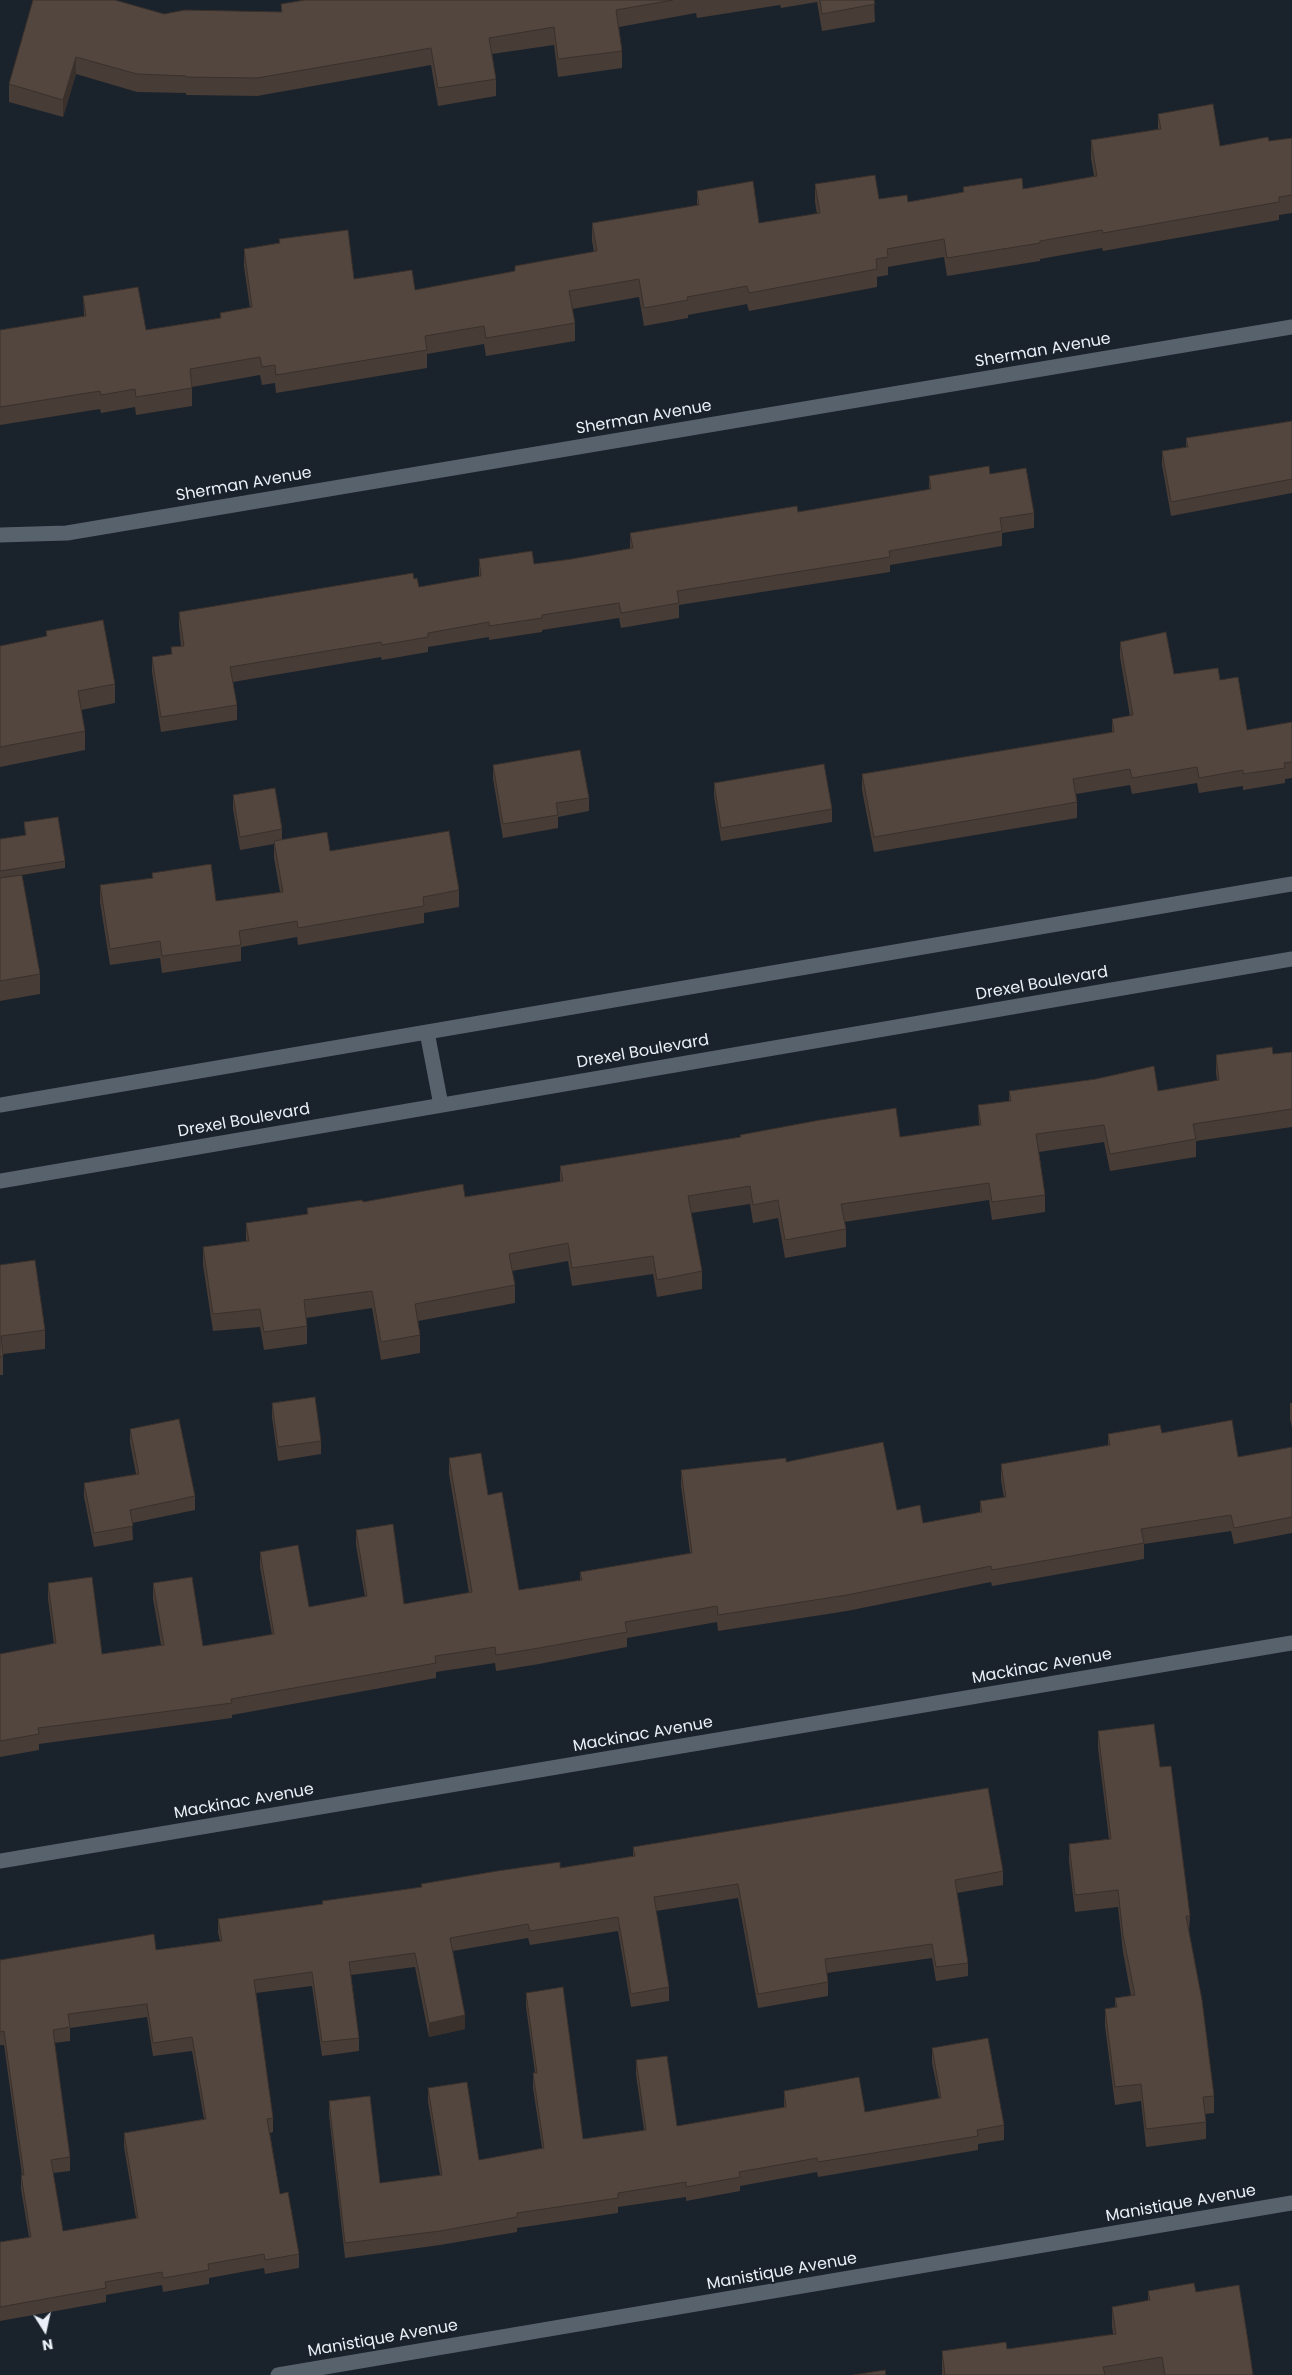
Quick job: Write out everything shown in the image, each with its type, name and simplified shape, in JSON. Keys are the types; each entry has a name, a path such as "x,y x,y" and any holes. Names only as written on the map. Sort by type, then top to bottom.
{"street":[{"name":"Sherman Avenue","path":"0,535 68,533 1292,327"},
{"path":"0,1105 1292,884"},
{"name":"Drexel Boulevard","path":"0,1181 1292,959"},
{"path":"427,1032 441,1105"},
{"name":"Mackinac Avenue","path":"0,1861 1292,1643"},
{"name":"Manistique Avenue","path":"278,2375 1292,2203"}],"building":[{"path":"33,0 115,0 164,14 185,10 282,12 281,4 305,0 673,0 616,10 622,51 558,59 554,27 489,38 496,79 438,88 431,48 257,78 137,74 76,57 63,100 9,84"},
{"path":"820,0 874,0 875,4 822,14"},
{"path":"1213,104 1220,146 1268,137 1269,141 1292,138 1292,195 1279,197 1279,202 1103,233 1102,230 1040,241 1040,243 947,258 944,239 887,249 888,257 876,259 877,269 749,293 747,286 687,297 688,300 644,308 639,279 569,291 575,323 486,338 484,326 425,336 427,350 276,375 275,365 262,367 260,357 190,369 192,388 136,397 135,389 101,395 100,391 0,407 0,330 86,316 83,296 138,287 146,330 221,318 220,313 252,307 244,249 280,243 279,239 348,230 354,279 412,270 415,290 515,271 515,266 597,251 592,223 699,205 697,191 753,181 759,223 820,213 815,184 875,175 879,199 907,195 908,202 964,192 963,187 1022,178 1023,189 1097,176 1091,140 1161,129 1158,114"},
{"path":"1292,421 1292,479 1171,502 1162,451 1188,447 1186,438"},
{"path":"989,466 990,474 1026,468 1034,513 1000,518 1002,531 889,551 890,557 677,591 679,603 621,613 619,603 542,615 542,618 489,626 489,622 428,633 428,637 382,645 381,642 230,667 237,705 161,717 152,657 172,654 171,647 184,646 179,612 413,573 414,579 417,578 419,587 481,576 479,559 532,551 534,564 633,548 630,533 797,506 798,512 931,489 929,476"},
{"path":"103,620 115,684 78,691 85,731 0,747 0,646 47,636 46,631"},
{"path":"1166,632 1174,674 1218,668 1220,680 1238,677 1247,730 1292,722 1292,762 1284,763 1285,768 1243,774 1243,770 1199,778 1197,767 1132,778 1130,769 1073,779 1077,802 874,837 862,774 1114,732 1112,719 1133,715 1120,642"},
{"path":"580,750 589,798 556,803 558,815 503,824 493,765"},
{"path":"824,764 832,809 721,828 714,783"},
{"path":"275,788 282,829 240,837 233,795"},
{"path":"58,817 65,861 0,871 0,839 26,835 24,822"},
{"path":"449,831 459,890 423,897 424,906 298,928 297,921 239,931 241,945 162,956 160,941 110,949 100,885 153,878 152,873 211,864 216,901 283,892 274,841 327,832 330,851"},
{"path":"22,875 40,974 0,981 0,878"},
{"path":"1272,1047 1273,1054 1292,1052 1292,1109 1193,1124 1196,1139 1110,1154 1104,1125 1036,1134 1045,1195 992,1202 989,1183 841,1204 846,1229 785,1240 778,1200 753,1205 750,1186 688,1196 702,1271 657,1280 653,1256 572,1268 568,1243 509,1254 515,1285 415,1304 420,1335 381,1342 372,1291 304,1300 307,1326 264,1332 260,1309 213,1314 203,1247 249,1241 246,1223 308,1214 307,1208 362,1200 363,1202 463,1184 465,1197 563,1181 560,1166 741,1137 740,1135 896,1108 900,1137 981,1125 978,1105 1011,1101 1009,1091 1096,1079 1154,1066 1158,1091 1219,1080 1216,1055"},
{"path":"35,1260 45,1330 1,1336 3,1356 0,1357 0,1265"},
{"path":"315,1397 321,1441 278,1447 272,1403"},
{"path":"179,1419 195,1496 130,1510 133,1526 94,1533 84,1483 139,1474 130,1429"},
{"path":"1232,1420 1238,1457 1292,1447 1292,1517 1234,1528 1231,1515 1141,1529 1144,1543 992,1570 991,1566 847,1595 718,1615 717,1606 625,1622 627,1632 496,1655 495,1647 435,1656 436,1663 231,1699 232,1703 38,1728 39,1734 0,1741 0,1654 56,1643 48,1583 92,1577 102,1654 164,1645 153,1583 192,1577 203,1646 274,1634 260,1552 298,1545 309,1607 367,1596 356,1530 393,1524 404,1604 472,1592 449,1458 481,1453 488,1495 502,1492 519,1590 582,1580 580,1572 692,1553 681,1470 786,1458 786,1462 883,1442 897,1510 920,1505 923,1523 982,1512 980,1501 1006,1497 1001,1464 1110,1445 1108,1434 1160,1425 1162,1433"},
{"path":"1154,1724 1160,1767 1171,1766 1190,1916 1186,1916 1202,2000 1214,2096 1203,2097 1206,2122 1146,2129 1141,2084 1115,2087 1105,2009 1117,2007 1115,1998 1135,1995 1123,1935 1118,1890 1075,1895 1069,1844 1111,1839 1098,1731"},
{"path":"988,1788 1003,1871 955,1880 968,1963 936,1967 932,1944 825,1959 828,1982 758,1994 738,1884 654,1897 669,1987 631,1994 618,1917 530,1931 528,1924 450,1938 465,2015 429,2023 415,1953 349,1962 359,2038 322,2042 312,1972 254,1980 273,2118 267,2119 280,2194 288,2192 299,2254 265,2260 264,2254 208,2264 209,2270 163,2278 162,2272 105,2282 106,2288 0,2307 0,2242 31,2237 21,2175 24,2175 4,2031 0,2032 0,1960 154,1934 156,1950 222,1941 218,1919 323,1904 322,1901 422,1887 421,1884 497,1871 560,1862 560,1868 635,1856 633,1847","holes":["147,2004 153,2043 192,2037 206,2119 124,2133 138,2218 63,2231 51,2160 70,2157 53,2030 70,2027 68,2014"]},
{"path":"563,1987 583,2139 646,2130 636,2060 667,2056 677,2126 786,2107 784,2091 859,2077 865,2112 941,2098 932,2048 988,2038 1004,2125 977,2130 978,2136 818,2162 817,2158 739,2172 740,2177 686,2187 686,2182 618,2193 618,2198 517,2213 517,2217 440,2231 345,2243 329,2101 370,2096 380,2183 442,2175 428,2088 467,2082 479,2160 544,2148 533,2073 537,2073 526,1993"},
{"path":"1194,2283 1196,2292 1239,2285 1253,2375 1165,2375 1162,2357 1103,2367 1105,2375 945,2375 942,2351 1006,2342 1007,2349 1116,2334 1112,2307 1150,2300 1148,2291"},
{"path":"885,2370 886,2375 853,2375"}]}
